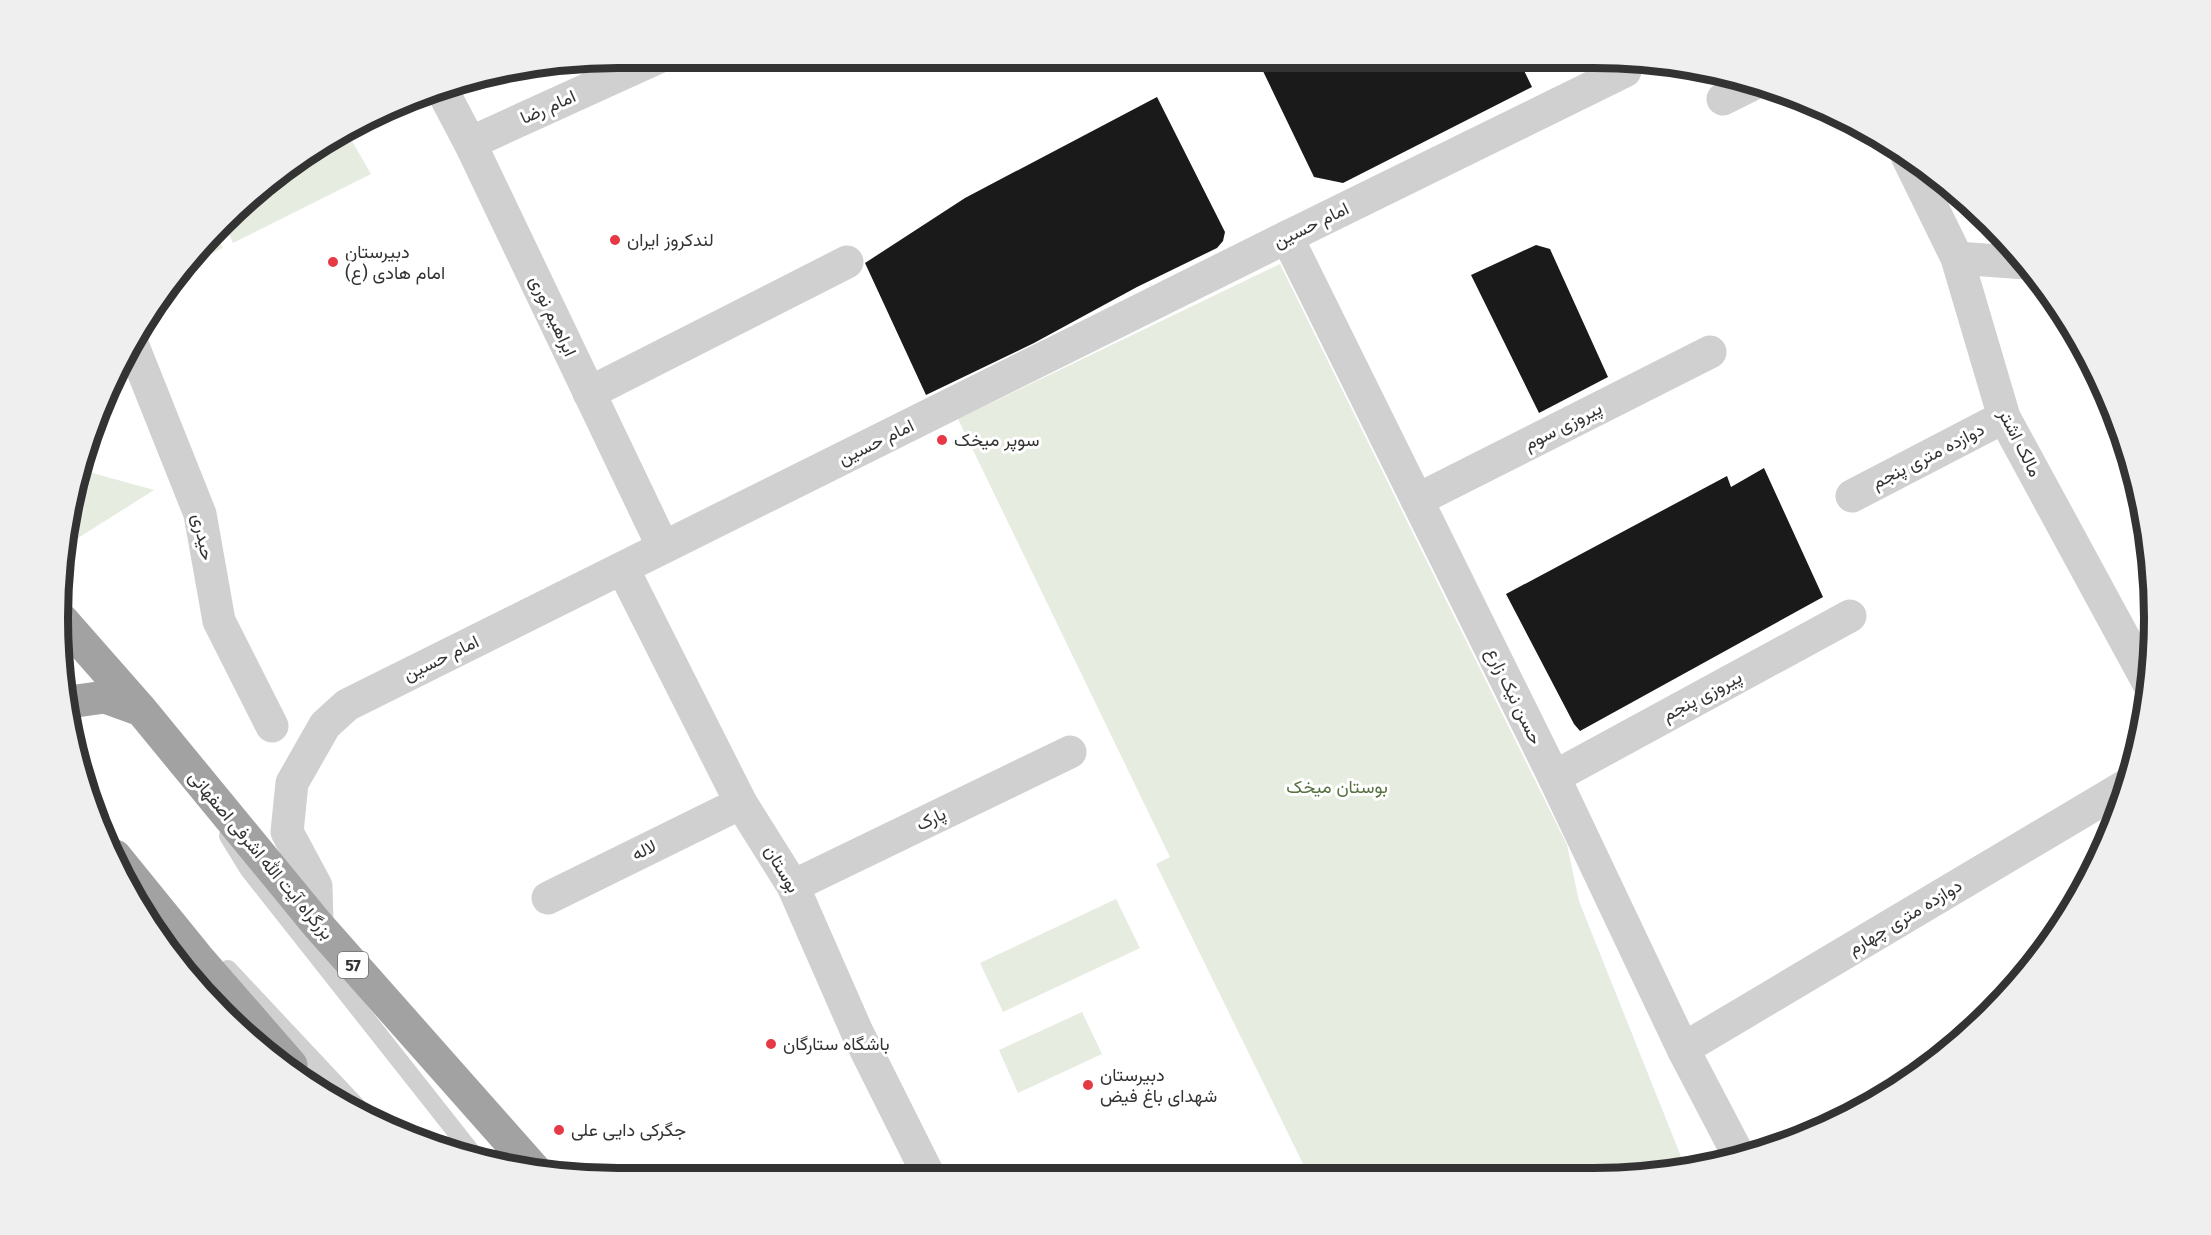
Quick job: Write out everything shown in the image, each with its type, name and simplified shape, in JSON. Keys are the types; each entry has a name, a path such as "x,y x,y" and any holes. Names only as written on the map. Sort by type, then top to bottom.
{"highway":[{"name":"بزرگراه آیت الله اشرفی اصفهانی","path":"68,627 142,711 317,924 526,1160"},
{"path":"74,701 105,697 142,711"},
{"path":"143,896 189,960 270,1043"}],"street":[{"name":"امام رضا","path":"470,143 635,68"},
{"name":"امام حسین","path":"317,924 316,886 287,832 292,783 325,725 347,705 1625,71"},
{"path":"1723,99 1744,89"},
{"name":"ابراهیم نوری","path":"445,96 470,143 663,548"},
{"name":"مالک اشتر","path":"1914,171 1957,258 2004,417 2141,667"},
{"name":"حسن نیک زارع","path":"1287,237 1554,777 1683,1049 1735,1149"},
{"path":"1957,258 2013,262"},
{"path":"590,393 847,262"},
{"name":"حیدری","path":"136,352 200,514 219,621 272,726"},
{"name":"پیروزی سوم","path":"1417,500 1710,352"},
{"name":"دوازده متری پنجم","path":"1852,496 2004,417"},
{"name":"بوستان","path":"623,568 741,803 793,886 856,1032 924,1168"},
{"name":"پیروزی پنجم","path":"1554,777 1850,616"},
{"name":"پارک","path":"793,886 1070,752"},
{"name":"دوازده متری چهارم","path":"1683,1049 2115,792"},
{"name":"لاله","path":"548,898 741,803"}],"lane":[{"path":"178,756 249,870 467,1147"},
{"path":"121,854 349,1097"}],"green space":[{"path":"350,137 371,174 233,243 228,231 255,204 312,160"},
{"path":"219,240 223,248 202,258"},
{"name":"بوستان میخک","path":"1280,264 1567,845 1579,901 1682,1160 1594,1168 1305,1168 1156,864 1170,857 958,419"},
{"path":"87,472 154,490 75,540 73,538 78,510"},
{"path":"1116,899 1140,948 1003,1012 980,963"},
{"path":"1082,1012 1102,1054 1018,1093 999,1050"}],"building":[{"path":"1261,68 1523,68 1532,87 1343,183 1314,177"},
{"path":"1157,97 1225,232 1223,241 1217,248 1137,287 1034,343 926,395 865,263 965,198"},
{"path":"1536,245 1550,249 1608,377 1539,413 1471,275"},
{"path":"1764,468 1823,597 1580,731 1574,724 1506,594 1727,476 1731,487"}],"place":[{"name":"لندکروز ایران","path":"615,240"},
{"name":"دبیرستان امام هادی (ع)","path":"333,262"},
{"name":"سوپر میخک","path":"942,440"},
{"name":"باشگاه ستارگان","path":"771,1044"},
{"name":"دبیرستان شهدای باغ فیض","path":"1088,1085"},
{"name":"جگرکی دایی علی","path":"559,1130"}]}
